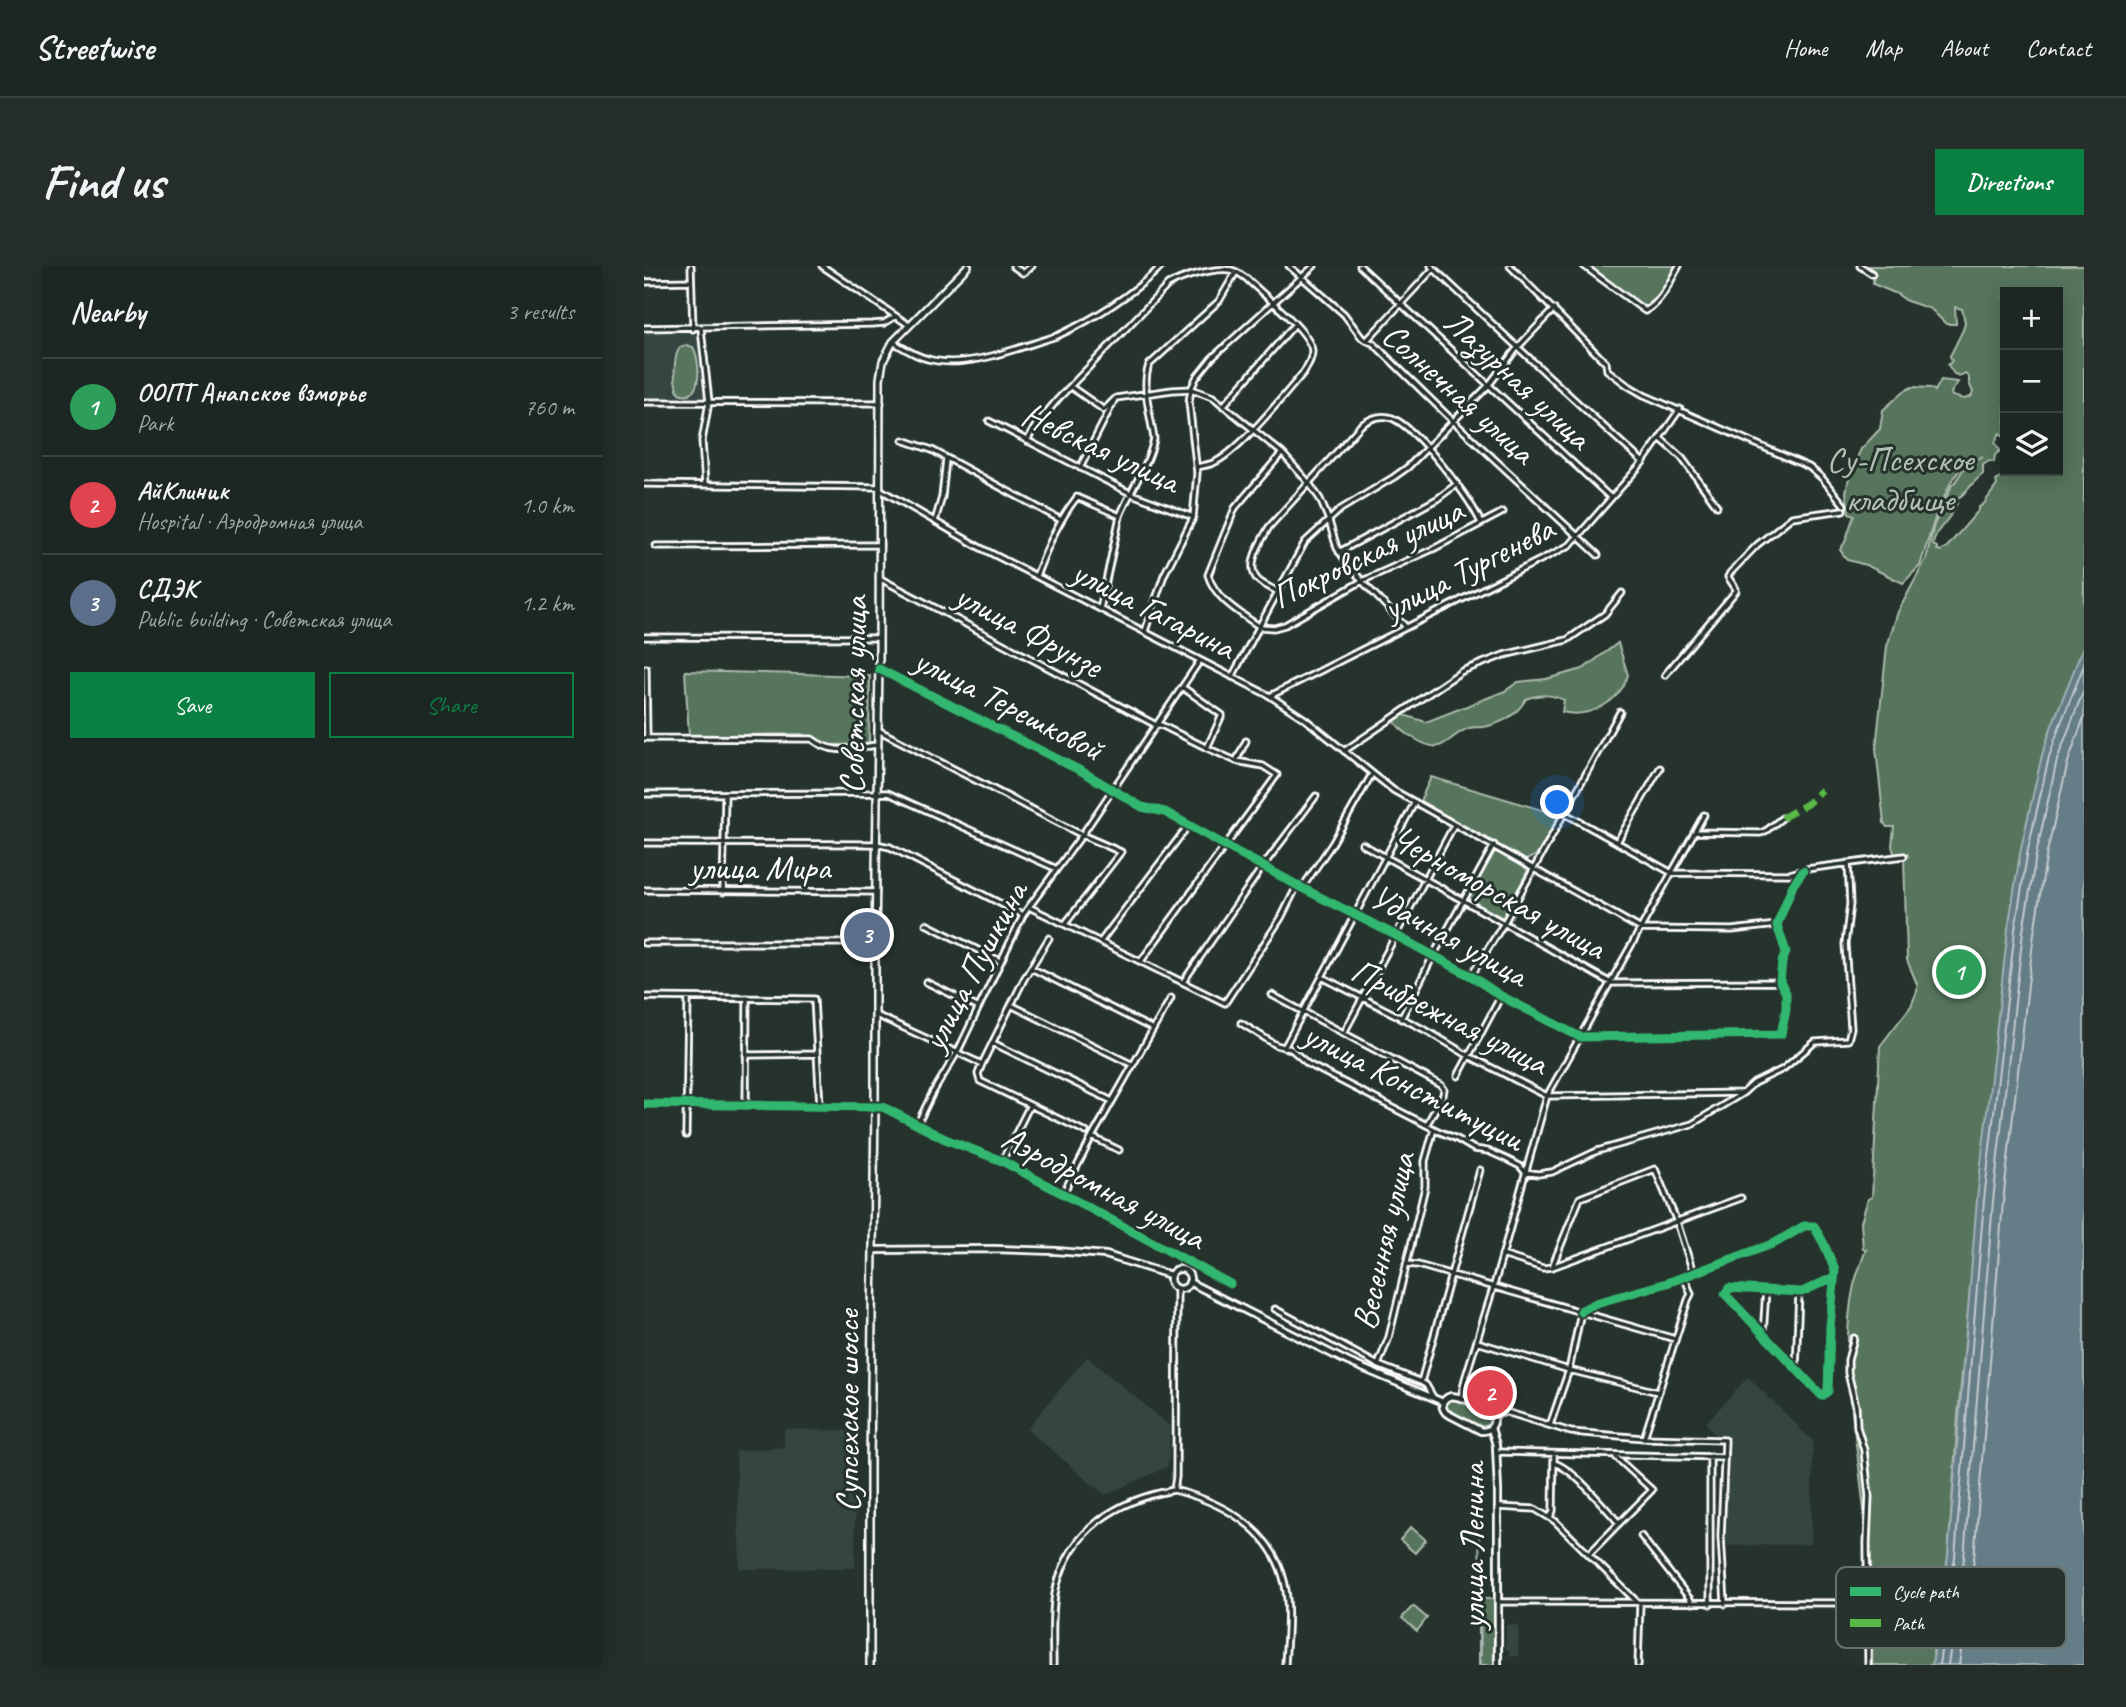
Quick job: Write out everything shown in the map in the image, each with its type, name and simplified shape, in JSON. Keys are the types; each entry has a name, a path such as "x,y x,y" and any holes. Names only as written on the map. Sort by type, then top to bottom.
{"main road":[{"name":"Советская улица","path":"874,1157 880,379 883,361 893,342 968,266"},
{"name":"Супсехское шоссе","path":"870,1665 874,1157"}],"street":[{"path":"691,266 693,329"},
{"path":"821,266 909,325"},
{"path":"1013,266 1023,273 1032,266"},
{"path":"893,342 934,361 977,359 1069,331 1126,294 1162,266"},
{"name":"Солнечная улица","path":"1289,266 1344,314 1362,338 1368,339 1452,421 1598,555"},
{"path":"1145,631 1164,575 1193,517 1197,467 1189,418 1191,389 1196,378 1212,358 1314,266"},
{"name":"Лазурная улица","path":"1360,266 1611,498"},
{"path":"1510,266 1606,363 1607,370 1612,374 1644,395 1809,467 1822,478 1843,508 1792,517 1757,545 1728,577 1736,592 1665,675"},
{"path":"1584,266 1645,311 1660,299 1679,266"},
{"path":"1860,266 1872,274"},
{"path":"1368,339 1432,267 1643,462"},
{"path":"1027,441 1036,425 1168,285 1178,280 1228,269 1237,272 1295,324 1308,340 1312,351 1304,372 1252,430 1222,458 1197,467"},
{"path":"1100,609 1120,516 1154,439 1146,373 1149,365 1219,301 1237,272"},
{"path":"644,282 691,281"},
{"path":"1232,677 1301,548 1328,519 1353,500 1394,477 1427,448 1488,386 1518,347 1554,309"},
{"path":"644,328 873,324 891,321 896,316"},
{"path":"1223,406 1295,324"},
{"path":"701,328 709,402 702,440 705,484"},
{"path":"1071,387 1104,410 1116,398 1148,393 1191,389 1213,397 1282,453 1310,484 1320,499 1339,552 1362,581 1406,627"},
{"path":"1080,468 1116,398"},
{"path":"644,402 881,403"},
{"name":"улица Тургенева","path":"1270,696 1570,545 1643,462 1680,409"},
{"path":"1278,592 1258,580 1254,573 1253,563 1269,527 1370,419 1383,416 1404,426 1427,448 1457,484 1482,523"},
{"name":"Невская улица","path":"989,421 1132,494 1193,517"},
{"path":"1660,438 1682,458 1717,506"},
{"path":"903,440 932,450 1061,520"},
{"name":"Покровская улица","path":"1282,453 1235,508 1208,575 1211,586 1221,599 1259,626 1275,628 1284,625 1362,581 1503,512"},
{"path":"935,521 942,497 946,459"},
{"name":"улица Гагарина","path":"644,484 881,489 979,547 1270,696 1306,719 1393,790 1641,929"},
{"path":"1339,552 1437,499 1457,484"},
{"path":"1036,576 1050,540 1077,497 1120,516"},
{"path":"656,546 880,545"},
{"name":"улица Фрунзе","path":"879,578 1156,725 1236,761 1263,766 1277,775 1225,845"},
{"path":"1343,751 1462,671 1504,655 1567,640 1605,614 1622,593"},
{"name":"улица Терешковой","path":"644,637 879,638"},
{"name":"улица Пушкина","path":"917,1125 958,1051 1023,915 1082,835 1200,661"},
{"path":"646,668 645,738 812,739 832,750 877,744"},
{"name":"улица Терешковой","path":"879,669 1114,789"},
{"path":"1182,687 1222,715 1207,748"},
{"path":"1471,976 1504,923 1620,712"},
{"path":"878,730 1082,835 1121,852 1065,924"},
{"path":"1236,761 1246,741"},
{"path":"1617,842 1660,768"},
{"path":"1029,907 1225,1003 1299,887 1332,844 1372,774"},
{"name":"Удачная улица","path":"1114,789 1142,807 1165,812 1299,887 1395,934 1471,976 1501,996 1580,1037 1781,1034 1786,993 1780,982"},
{"path":"644,794 888,793 1057,869"},
{"path":"723,892 724,794"},
{"path":"1183,982 1263,866 1316,796"},
{"path":"1285,1046 1415,802"},
{"path":"1564,813 1672,873 1790,874 1904,856"},
{"path":"1461,1398 1547,1096 1704,815"},
{"path":"1695,832 1761,833 1782,818"},
{"path":"1101,941 1188,825"},
{"path":"1272,995 1344,1032 1454,825"},
{"path":"644,843 890,846 1023,915"},
{"name":"Черноморская улица","path":"1362,844 1611,983 1780,982"},
{"path":"1141,961 1225,845"},
{"path":"1401,1019 1494,845"},
{"name":"улица Конституции","path":"1241,1023 1269,1042 1285,1046 1308,1064 1469,1147 1506,1159 1520,1166 1525,1172 1552,1172 1597,1151 1692,1124 1743,1093 1754,1083 1783,1069 1815,1042 1848,1040 1851,1028 1845,944 1850,904 1848,863"},
{"path":"1780,982 1786,953 1777,925 1793,885 1803,871"},
{"name":"улица Мира","path":"644,890 876,892"},
{"path":"926,924 1000,961"},
{"path":"1641,929 1732,930 1777,925"},
{"path":"1049,938 1011,1005 978,1074 980,1080 1086,1132"},
{"path":"644,943 875,943"},
{"path":"1031,968 1153,1029"},
{"name":"Прибрежная улица","path":"1322,977 1547,1096 1743,1093"},
{"path":"926,982 977,1007"},
{"path":"1458,1076 1501,996"},
{"path":"644,997 814,999 820,1107"},
{"path":"686,1135 688,998"},
{"path":"746,1106 747,998"},
{"path":"1063,1194 1092,1137 1171,998"},
{"path":"1011,1005 1133,1065"},
{"path":"876,1015 982,1064"},
{"name":"Весенняя улица","path":"1344,1032 1441,1085 1444,1089 1443,1095 1427,1124"},
{"path":"993,1043 1112,1101"},
{"path":"746,1055 817,1054"},
{"path":"644,1104 875,1107"},
{"path":"1002,1161 1030,1105"},
{"name":"Аэродромная улица","path":"875,1107 883,1108 944,1139 1002,1161 1230,1284"},
{"name":"Весенняя улица","path":"1378,1365 1389,1337 1425,1187 1425,1161 1434,1129"},
{"path":"1092,1137 1119,1150"},
{"path":"1552,1267 1580,1198 1656,1169 1693,1272"},
{"path":"1421,1382 1480,1170"},
{"path":"1502,1255 1543,1268 1552,1267 1741,1198"},
{"path":"1550,1425 1569,1370 1582,1310 1774,1243 1809,1225 1814,1226 1835,1270 1828,1391 1822,1396 1725,1294 1729,1288 1799,1292 1834,1277"},
{"path":"873,1250 1056,1251 1106,1255 1171,1275"},
{"path":"1406,1264 1451,1274 1675,1339"},
{"path":"1182,1269 1188,1273 1189,1282 1185,1287 1177,1289 1171,1284 1171,1275 1174,1270 1182,1269"},
{"path":"1644,1438 1691,1294 1684,1276"},
{"path":"1189,1282 1323,1350 1443,1402"},
{"path":"1174,1490 1177,1289"},
{"path":"1763,1335 1766,1290"},
{"path":"1796,1369 1799,1292"},
{"path":"1275,1309 1378,1365 1421,1382 1433,1397"},
{"path":"1854,1338 1848,1360 1848,1373 1867,1476 1868,1567"},
{"path":"1477,1342 1569,1370 1658,1392"},
{"path":"1452,1395 1461,1398 1493,1416 1491,1428 1479,1430 1448,1415 1443,1409 1443,1402 1452,1395"},
{"path":"1493,1416 1506,1412 1571,1432 1644,1438 1725,1440 1721,1535 1725,1604"},
{"name":"улица Ленина","path":"1491,1428 1495,1440 1498,1507 1498,1665"},
{"path":"1496,1452 1724,1457"},
{"path":"1550,1517 1553,1511 1554,1454"},
{"path":"1588,1554 1652,1490 1615,1456"},
{"path":"1710,1456 1710,1604"},
{"path":"1554,1463 1561,1465 1587,1488 1619,1523"},
{"path":"1053,1665 1053,1615 1058,1584 1070,1553 1098,1520 1110,1512 1131,1501 1174,1490 1217,1504 1238,1517 1261,1536 1274,1555 1287,1598 1285,1665"},
{"path":"1498,1507 1535,1509 1550,1517 1639,1603 1639,1665"},
{"path":"1641,1536 1693,1604"},
{"path":"1498,1602 1836,1603"}],"shaded area":[{"path":"644,332 703,332 704,400 644,400"},
{"path":"1087,1357 1170,1426 1168,1465 1105,1495 1027,1429"},
{"path":"1748,1377 1813,1441 1811,1544 1718,1546 1721,1443 1706,1423"},
{"path":"784,1429 855,1431 855,1568 740,1569 736,1451 784,1447"},
{"path":"1506,1625 1519,1625 1518,1656 1509,1656 1509,1650 1505,1649"}],"green space":[{"path":"1585,266 1677,266 1664,290 1652,306 1646,308"},
{"name":"Су-Псехское кладбище","path":"1865,266 2084,266 2084,649 1984,1146 1958,1415 1947,1567 1869,1567 1848,1363 1850,1310 1854,1285 1866,1249 1863,1249 1861,1222 1868,1199 1872,1197 1880,1046 1911,1006 1917,991 1917,984 1907,960 1904,857 1894,853 1894,827 1887,827 1884,823 1876,748 1887,646 1898,612 1926,559 1934,525 1952,485 1965,468 1983,457 1963,465 1951,482 1936,515 1920,566 1903,583 1866,565 1847,560 1840,550 1854,515 1849,513 1846,492 1850,473 1861,449 1880,429 1883,410 1904,391 1912,387 1931,388 1935,391 1941,380 1958,382 1951,393 1952,396 1964,399 1971,397 1973,392 1965,373 1960,376 1954,374 1948,365 1952,361 1950,356 1965,322 1962,309 1955,307 1956,324 1946,324 1931,309 1907,301 1873,284 1874,270"},
{"path":"686,345 693,347 698,369 696,386 693,392 687,394 679,393 675,370 678,351"},
{"path":"1618,643 1628,675 1624,685 1611,700 1593,710 1573,714 1562,712 1564,700 1536,696 1526,699 1513,715 1502,721 1490,726 1469,728 1439,746 1428,745 1414,738 1394,720 1401,714 1426,722 1505,691 1518,682 1546,679 1583,669"},
{"path":"685,671 870,676 869,744 827,745 801,734 689,736"},
{"path":"1431,777 1559,815 1537,855 1526,860 1420,801"},
{"path":"1494,847 1530,866 1503,918 1468,898"},
{"path":"1456,1399 1488,1415 1489,1425 1480,1427 1449,1412 1447,1402"},
{"path":"1411,1527 1426,1540 1415,1553 1400,1540"},
{"path":"1479,1599 1495,1599 1494,1665 1479,1665"},
{"path":"1413,1606 1427,1618 1417,1631 1402,1618"},
{"path":"1872,1648 1933,1648 1934,1665 1872,1665"}],"water":[{"path":"2084,645 2084,1665 1932,1665 1934,1648 2066,1648 2066,1567 1946,1567 1977,1199 2008,929 2021,848 2042,755"}],"waterway":[{"path":"1477,1509 1481,1656"},
{"path":"1481,1660 1481,1665"}],"marked path":[{"path":"1782,818 1807,804 1822,790"}],"cycle path":[{"path":"879,669 1083,772 1142,807 1165,812 1580,1037 1781,1034 1786,993 1780,982 1786,952 1777,925 1793,885 1803,871"},
{"path":"644,1104 883,1107 945,1139 1002,1161 1230,1284"},
{"path":"1581,1312 1596,1303 1667,1283 1775,1243 1804,1226 1814,1226 1835,1270 1828,1391 1822,1396 1725,1294 1729,1288 1802,1292 1834,1277"}],"place":[{"name":"СДЭК","path":"867,935"},
{"name":"ООПТ Анапское взморье","path":"1959,972"},
{"name":"АйКлиник","path":"1490,1393"}]}
